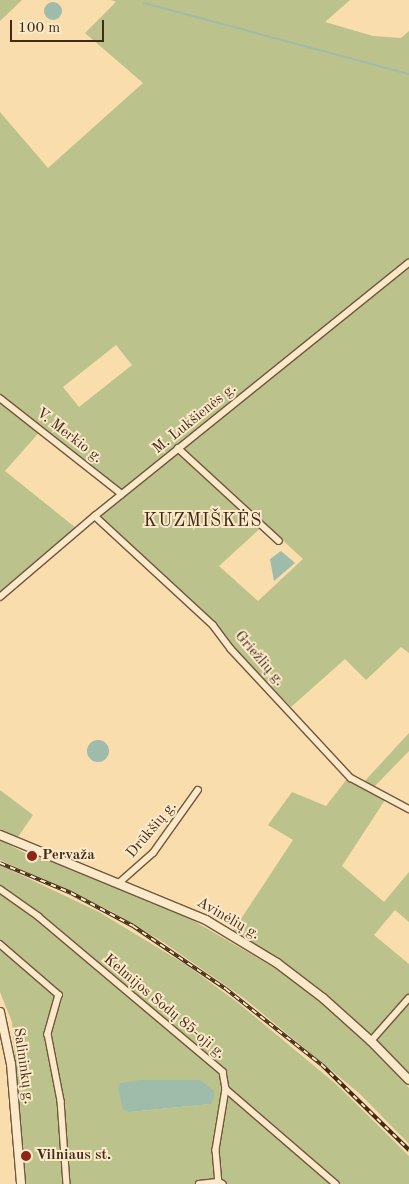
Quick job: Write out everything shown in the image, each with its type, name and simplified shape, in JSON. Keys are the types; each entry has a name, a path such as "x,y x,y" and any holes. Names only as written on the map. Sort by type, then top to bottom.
{"main road":[{"name":"Avinėlių g.","path":"0,835 120,882 206,920 277,963 372,1041 409,1080"},
{"name":"Salininkų g.","path":"0,1012 11,1064 21,1184"}],"street":[{"name":"M. Lukšienės g.","path":"0,597 178,448 409,263"},
{"name":"V. Merkio g.","path":"0,398 122,494"},
{"path":"178,448 280,541"},
{"name":"Griežlių g.","path":"95,516 213,625 232,650 351,778 409,809"},
{"name":"Drūkšių g.","path":"120,882 152,853 198,790"},
{"name":"Kelmijos Sodų 85-oji g.","path":"0,889 38,916 61,938 220,1069 226,1088"},
{"path":"0,944 59,994 48,1034 60,1094 67,1184"},
{"path":"372,1041 409,998"},
{"path":"199,1184 221,1183 217,1134 226,1088"},
{"path":"226,1088 336,1184"}],"green space":[{"path":"0,0 22,0 0,21"},
{"path":"111,0 350,0 325,22 373,36 401,38 409,31 409,258 123,490 43,428 5,471 76,528 0,592 0,112 48,168 143,83 85,33 116,2","holes":["116,345 132,365 79,407 63,387"]},
{"path":"409,266 409,653 401,647 366,680 345,659 291,707 234,648 218,627 101,516","holes":["265,524 303,559 258,601 219,566"]},
{"path":"409,733 409,751 373,788 363,783"},
{"path":"347,779 385,800 342,866 384,902 409,872 409,922 395,910 374,935 409,964 409,1076 333,1000 275,957 233,931 293,840 268,825 292,792 326,806"},
{"path":"0,790 33,815 18,837 0,831"},
{"path":"0,840 25,853 60,863 182,914 285,974 353,1029 409,1088 409,1144 360,1094 245,999 163,942 109,910 0,860"},
{"path":"0,865 99,912 188,966 237,1002 336,1084 409,1156 409,1184 26,1184 12,1022 0,992","holes":["213,1100 210,1104 129,1112"]}],"shaded area":[{"path":"53,2 59,5 62,11 59,17 53,20 47,17 44,11 47,5"},
{"path":"281,551 295,563 274,581 270,559"},
{"path":"98,740 106,743 109,751 106,759 98,762 90,759 87,751 90,743"},
{"path":"141,1080 200,1080 214,1091 213,1100 211,1104 129,1112 123,1109 118,1087 120,1083"}],"waterway":[{"path":"144,3 409,74"}],"railway":[{"path":"0,863 71,893 133,926 226,989 322,1065 409,1150"}],"place":[{"name":"Pervaža","path":"32,856"},
{"name":"Vilniaus st.","path":"26,1156"}],"district":[{"name":"KUZMIŠKĖS","path":"203,521"}]}
